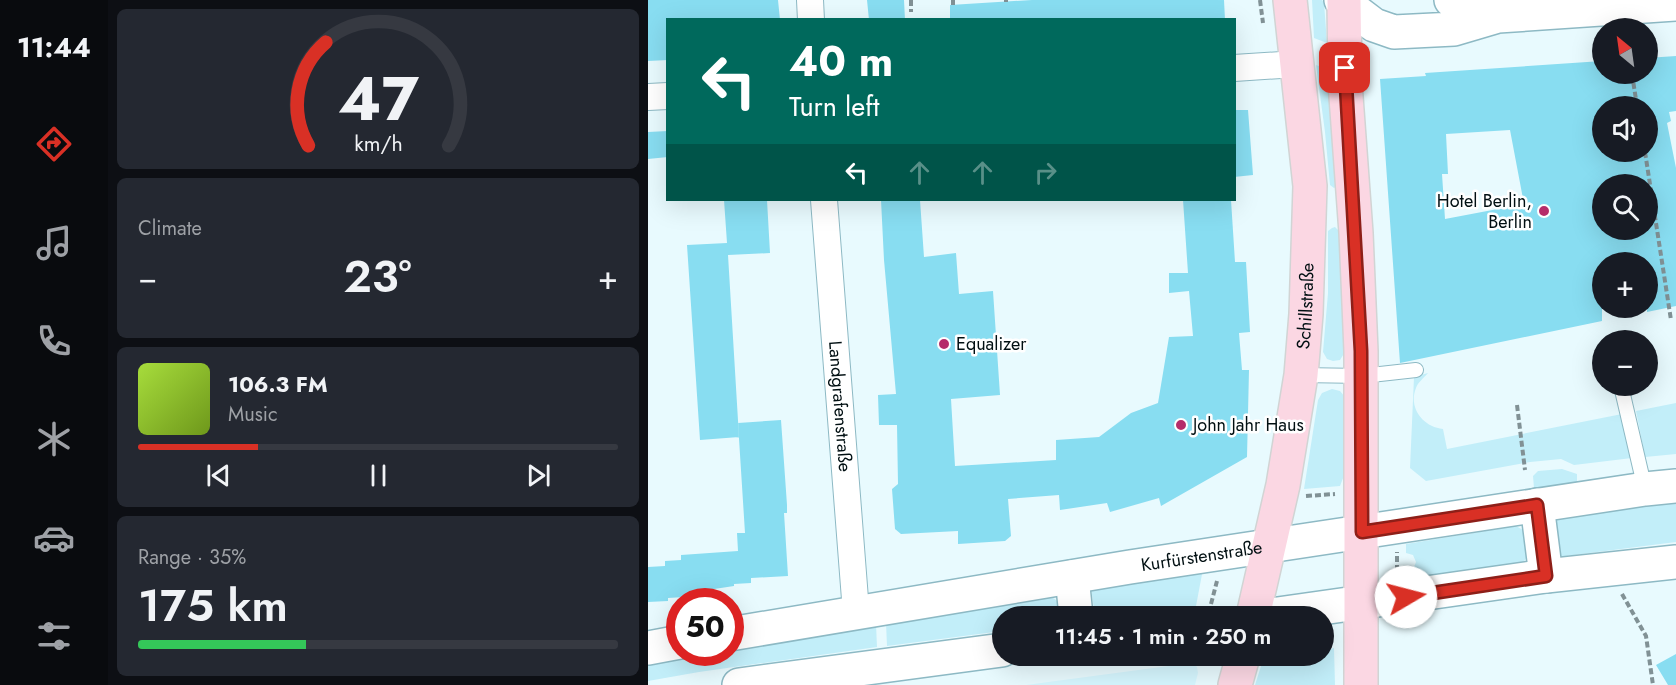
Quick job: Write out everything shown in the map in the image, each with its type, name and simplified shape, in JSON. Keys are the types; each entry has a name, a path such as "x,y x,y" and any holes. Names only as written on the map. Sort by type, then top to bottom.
{"main road":[{"name":"Schillstraße","path":"1254,606 1283,485 1301,375 1309,274 1310,186 1290,0"},
{"path":"1451,0 1498,16"},
{"path":"1343,1 1374,26 1394,32 1454,29 1498,16 1676,4"},
{"path":"1343,1 1362,376 1361,685"},
{"name":"Kurfürstenstraße","path":"744,631 1269,546 1661,488"},
{"path":"1537,505 1546,576"},
{"path":"1334,607 1546,576 1676,562"},
{"path":"1072,577 1076,606"},
{"path":"648,648 666,645"},
{"path":"739,685 992,651"},
{"path":"1235,685 1240,666"}],"street":[{"path":"810,0 811,18"},
{"path":"1236,68 1296,64"},
{"path":"648,97 666,96"},
{"name":"Landgrafenstraße","path":"824,201 856,612"}],"lane":[{"path":"1301,375 1362,376 1416,370"},
{"path":"1625,396 1661,488"}],"path":[{"path":"910,0 911,12"},
{"path":"1647,162 1671,320"},
{"path":"1517,405 1525,470"},
{"path":"1302,496 1338,494"},
{"path":"1397,546 1397,581"},
{"path":"1211,604 1219,575"},
{"path":"1622,593 1646,636 1653,685"}],"shaded area":[{"path":"1312,0 1322,0 1324,3 1327,43 1314,38"},
{"path":"1316,65 1329,70 1337,186 1334,188 1330,185"},
{"path":"1335,227 1340,232 1345,352 1340,360 1333,361 1327,359 1323,352 1328,293 1328,231"},
{"path":"1428,373 1417,386 1414,403 1419,415 1429,425 1443,429 1447,449 1622,414 1632,458 1574,465 1561,459 1530,462 1426,481 1410,468 1414,377"},
{"path":"1332,389 1340,391 1345,397 1345,473 1340,486 1304,489 1318,400 1322,393"},
{"path":"1676,403 1676,454 1645,457 1636,411"},
{"path":"1562,469 1577,474 1574,487 1554,490 1534,488 1533,476 1538,471"},
{"path":"1676,498 1676,542 1558,557 1555,517"},
{"path":"1516,526 1523,530 1527,558 1521,564 1406,580 1406,570 1414,567 1416,562 1413,555 1406,553 1406,544"},
{"path":"1203,569 1196,606 1094,606 1091,588"},
{"path":"1051,597 1059,606 994,606"},
{"path":"992,606 992,632 887,646 886,623"},
{"path":"876,624 877,647 744,666 744,647"},
{"path":"1334,648 1335,685 1255,685 1261,666 1334,666"},
{"path":"666,661 666,666 742,666 648,681 648,664"},
{"path":"1168,666 1196,666 1198,673 1195,685 1026,685"}],"building":[{"path":"648,0 778,0 780,18 666,18 666,60 648,61"},
{"path":"867,0 904,0 905,18 869,18"},
{"path":"1032,0 1224,0 1225,18 950,18 950,5"},
{"name":"Hotel Berlin, Berlin","path":"1676,56 1676,111 1669,112 1671,121 1667,123 1676,168 1676,306 1658,310 1658,252 1592,252 1592,318 1602,318 1602,321 1400,363 1380,79 1426,76 1425,73 1592,62 1592,84 1658,84 1658,57","holes":["1510,130 1524,204 1445,219 1442,174 1448,174 1446,134"]},
{"path":"1236,110 1248,110 1253,175 1236,177"},
{"path":"666,131 666,157 648,159 648,132"},
{"path":"724,201 767,201 770,253 728,255 739,437 700,440 687,245 727,243"},
{"path":"881,201 920,201 924,257 956,253 959,294 993,291 1000,395 951,399 955,466 1056,460 1056,440 1099,437 1131,413 1158,403 1169,337 1193,336 1189,291 1169,293 1169,273 1188,273 1183,201 1231,201 1235,262 1246,262 1250,332 1239,333 1242,370 1249,370 1247,457 1161,506 1159,498 1110,512 1107,503 1060,510 1059,495 1008,499 1011,536 1005,541 958,544 958,531 901,534 895,529 892,489 898,484 897,425 879,425 878,395 896,394"},
{"path":"781,420 787,505 787,513 784,513 788,576 751,578 751,583 721,588 666,588 666,601 648,602 648,567 665,566 665,561 681,560 681,555 738,551 737,533 745,533 738,423"},
{"path":"1676,654 1676,685 1668,685 1656,665"}],"place":[{"name":"Hotel Berlin, Berlin","path":"1544,211"},
{"name":"Equalizer","path":"944,344"},
{"name":"John Jahr Haus","path":"1181,425"}],"route":[{"path":"1345,68 1361,351 1362,532 1537,505 1546,576 1406,597"}]}
